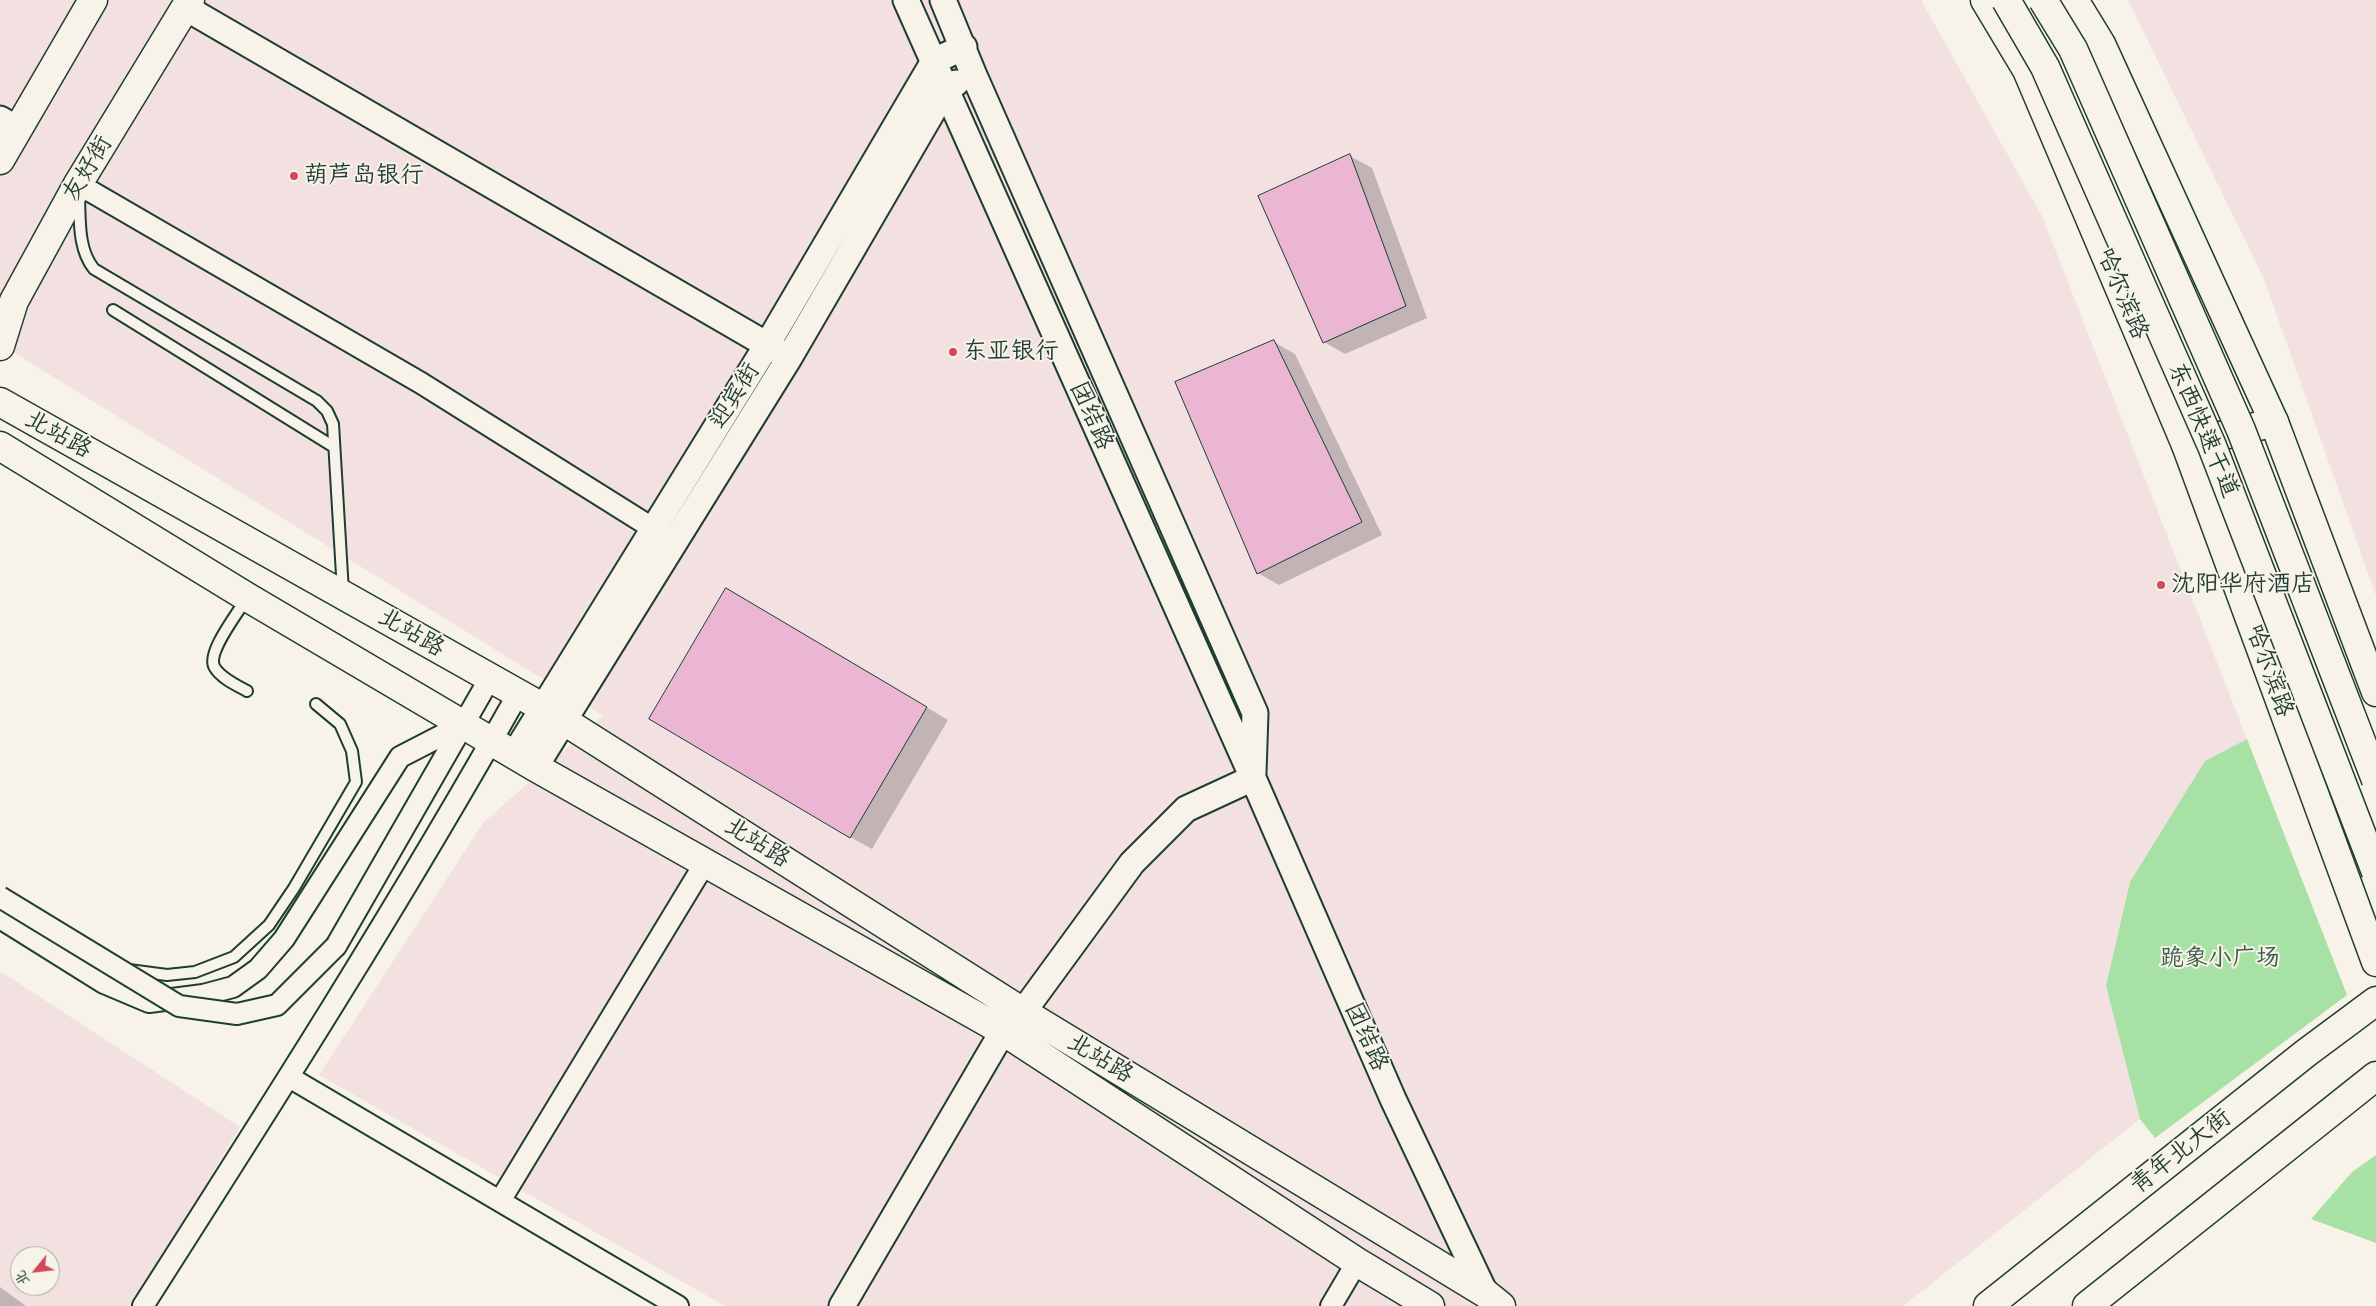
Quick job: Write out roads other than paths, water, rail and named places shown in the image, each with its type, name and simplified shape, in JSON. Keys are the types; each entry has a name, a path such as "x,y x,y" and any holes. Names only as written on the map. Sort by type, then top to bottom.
{"main road":[{"path":"0,160 8,124 93,0"},
{"name":"哈尔滨路","path":"1985,0 2027,70 2186,445 2376,962"},
{"name":"东西快速干道","path":"2006,0 2045,67 2212,446 2376,872"},
{"name":"东西快速干道","path":"2043,0 2073,49 2241,430 2376,780"},
{"path":"2074,0 2101,44 2274,422 2376,692"},
{"name":"友好街","path":"0,346 14,301 78,184 188,4"},
{"name":"北站路","path":"0,402 343,593 553,714 1023,1012 1493,1300"},
{"path":"2186,445 2274,422"},
{"name":"北站路","path":"0,446 247,597 513,755 1004,1031 1357,1262 1430,1306"},
{"name":"青年北大街","path":"1988,1306 2298,1059 2376,1001"},
{"path":"2087,1306 2376,1076"}],"street":[{"name":"团结路","path":"906,0 1253,778 1393,1099 1493,1300"},
{"name":"团结路","path":"943,0 964,47 972,72 1255,713 1253,778"},
{"path":"188,4 789,358"},
{"path":"934,61 964,47"},
{"name":"迎宾街","path":"553,714 652,528 767,345 934,61"},
{"name":"迎宾街","path":"513,755 553,714 676,542 789,358 945,90 972,72"},
{"path":"78,184 421,383 676,542"},
{"path":"0,897 179,1006 237,1014 277,1005 336,946 490,678"},
{"path":"143,1306 289,1077 513,755 518,694"},
{"path":"0,918 104,983 149,1002 203,995 233,987 258,969 284,939 400,757 462,725"},
{"path":"842,1306 1004,1031 1023,1012 1132,863 1186,809 1253,778"},
{"path":"500,1201 705,863"},
{"path":"289,1077 678,1306"},
{"path":"1331,1306 1357,1262"}],"lane":[{"path":"78,184 82,240 88,263 94,269 318,401 327,411 333,424 343,593"},
{"path":"113,310 334,447"},
{"path":"247,597 212,655 213,667 221,675 247,691"},
{"path":"116,968 167,976 194,972 234,957 274,918 337,818 356,782 352,751 340,724 316,704"}],"place":[{"name":"葫芦岛银行","path":"294,176"},
{"name":"东亚银行","path":"953,352"},
{"name":"沈阳华府酒店","path":"2161,585"}],"park label":[{"name":"跪象小广场","path":"2220,959"}]}
